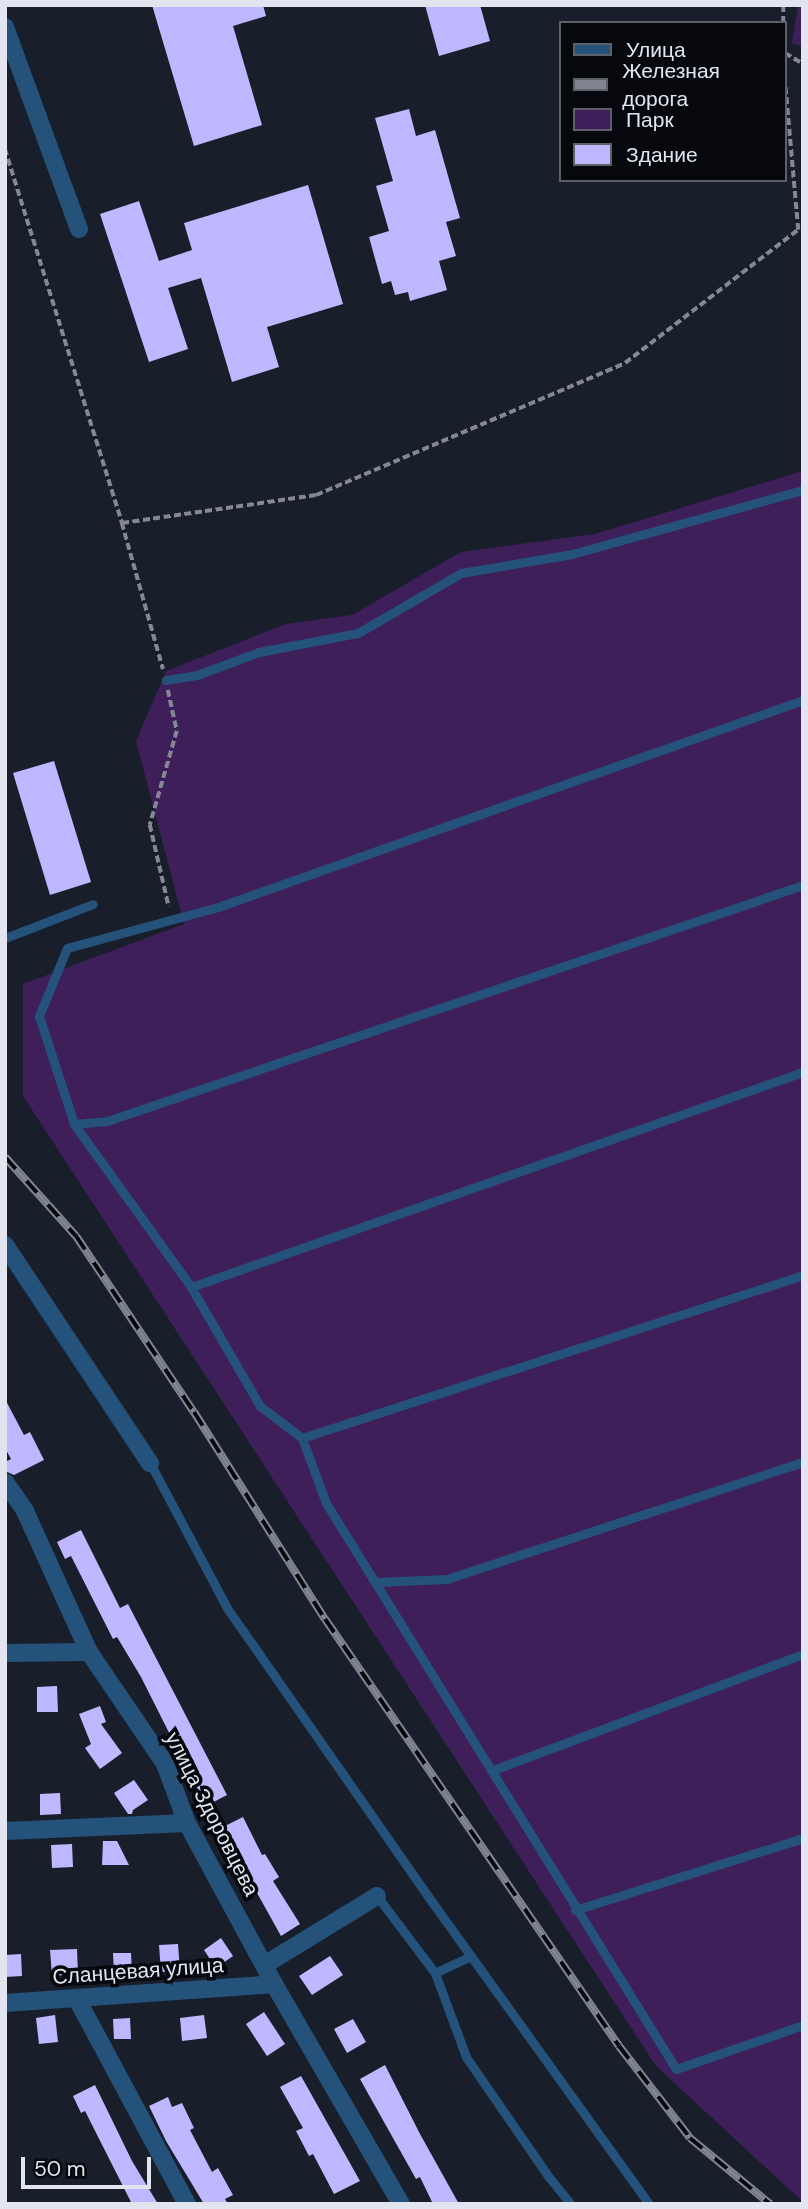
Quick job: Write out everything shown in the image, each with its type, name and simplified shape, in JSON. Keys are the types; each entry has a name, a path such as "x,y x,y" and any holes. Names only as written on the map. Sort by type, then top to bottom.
{"street":[{"path":"5,27 79,229"},
{"path":"5,1245 150,1463"},
{"name":"улица Здоровцева","path":"5,1482 25,1511 89,1652 165,1764 187,1823 266,1964 274,1984 401,2204"},
{"path":"5,1653 89,1652"},
{"path":"5,1831 187,1823"},
{"path":"266,1964 377,1896"},
{"name":"Сланцевая улица","path":"5,2003 274,1984"},
{"path":"77,1999 187,2204"}],"lane":[{"path":"166,680 197,675 259,652 358,633 461,573 572,554 803,490"},
{"path":"803,700 218,907 67,948 39,1016 74,1124 191,1287 260,1406 302,1438 326,1503 493,1770 575,1910 676,2069 803,2025"},
{"path":"74,1124 107,1121 803,885"},
{"path":"5,938 93,904"},
{"path":"191,1287 803,1072"},
{"path":"302,1438 803,1275"},
{"path":"377,1582 447,1579 803,1462"},
{"path":"150,1463 227,1608 649,2204"},
{"path":"493,1770 803,1654"},
{"path":"575,1910 803,1838"},
{"path":"377,1896 435,1973 466,2057 548,2176 571,2204"},
{"path":"435,1973 471,1956"}],"path":[{"path":"787,54 803,64"},
{"path":"122,523 316,495 625,363 798,230 787,107"},
{"path":"5,149 122,523 166,680 177,731 150,825 172,919"}],"green space":[{"path":"798,5 803,5 803,47 792,43"},
{"path":"803,471 803,2202 656,2066 23,1096 23,984 184,924 136,741 166,671 286,624 352,615 461,552 595,534"}],"building":[{"path":"152,5 263,5 266,16 233,26 262,125 194,146"},
{"path":"425,5 480,5 490,41 439,56"},
{"path":"409,109 416,136 435,130 460,218 446,222 456,256 439,261 447,290 410,301 408,292 395,295 391,281 382,284 369,237 389,231 376,186 393,181 375,118"},
{"path":"308,185 343,304 267,327 279,367 232,382 201,278 168,288 188,349 149,362 100,214 139,201 159,261 192,250 184,223"},
{"path":"54,761 91,882 50,895 13,773"},
{"path":"5,1399 24,1435 30,1432 44,1460 14,1475 5,1471 5,1462 11,1459 5,1448"},
{"path":"81,1530 120,1608 128,1604 227,1795 206,1806 141,1677 117,1637 113,1639 71,1556 65,1559 57,1542"},
{"path":"57,1686 58,1712 37,1712 37,1687"},
{"path":"100,1706 106,1722 101,1724 122,1753 100,1769 85,1748 91,1744 79,1714"},
{"path":"134,1780 148,1800 133,1810 132,1814 128,1814 114,1793"},
{"path":"60,1793 61,1814 40,1815 40,1794"},
{"path":"243,1817 262,1855 265,1854 279,1877 273,1881 300,1924 281,1936 221,1828"},
{"path":"103,1841 117,1841 129,1865 102,1865"},
{"path":"72,1844 73,1867 52,1868 51,1845"},
{"path":"221,1938 233,1956 216,1968 204,1950"},
{"path":"178,1944 180,1971 161,1972 159,1945"},
{"path":"77,1949 78,1974 52,1976 50,1950"},
{"path":"113,1953 131,1953 132,1972 114,1973"},
{"path":"21,1954 22,1976 5,1977 5,1955"},
{"path":"330,1956 343,1975 312,1995 299,1976"},
{"path":"264,2012 285,2044 267,2056 246,2024"},
{"path":"55,2015 58,2042 39,2044 36,2018"},
{"path":"204,2015 207,2038 182,2041 180,2018"},
{"path":"130,2018 131,2039 114,2039 113,2019"},
{"path":"353,2019 366,2042 347,2053 334,2029"},
{"path":"385,2065 459,2204 433,2204 420,2177 416,2179 360,2079"},
{"path":"301,2076 360,2181 334,2194 313,2154 309,2156 296,2131 303,2128 280,2087"},
{"path":"95,2085 132,2161 158,2204 132,2204 85,2111 81,2113 73,2096"},
{"path":"168,2097 172,2107 182,2103 194,2128 190,2130 212,2172 218,2168 233,2195 225,2199 228,2204 204,2204 166,2141 149,2106"}],"railway":[{"path":"5,1157 76,1236 194,1412 325,1619 619,2046 690,2138 770,2204"}]}
